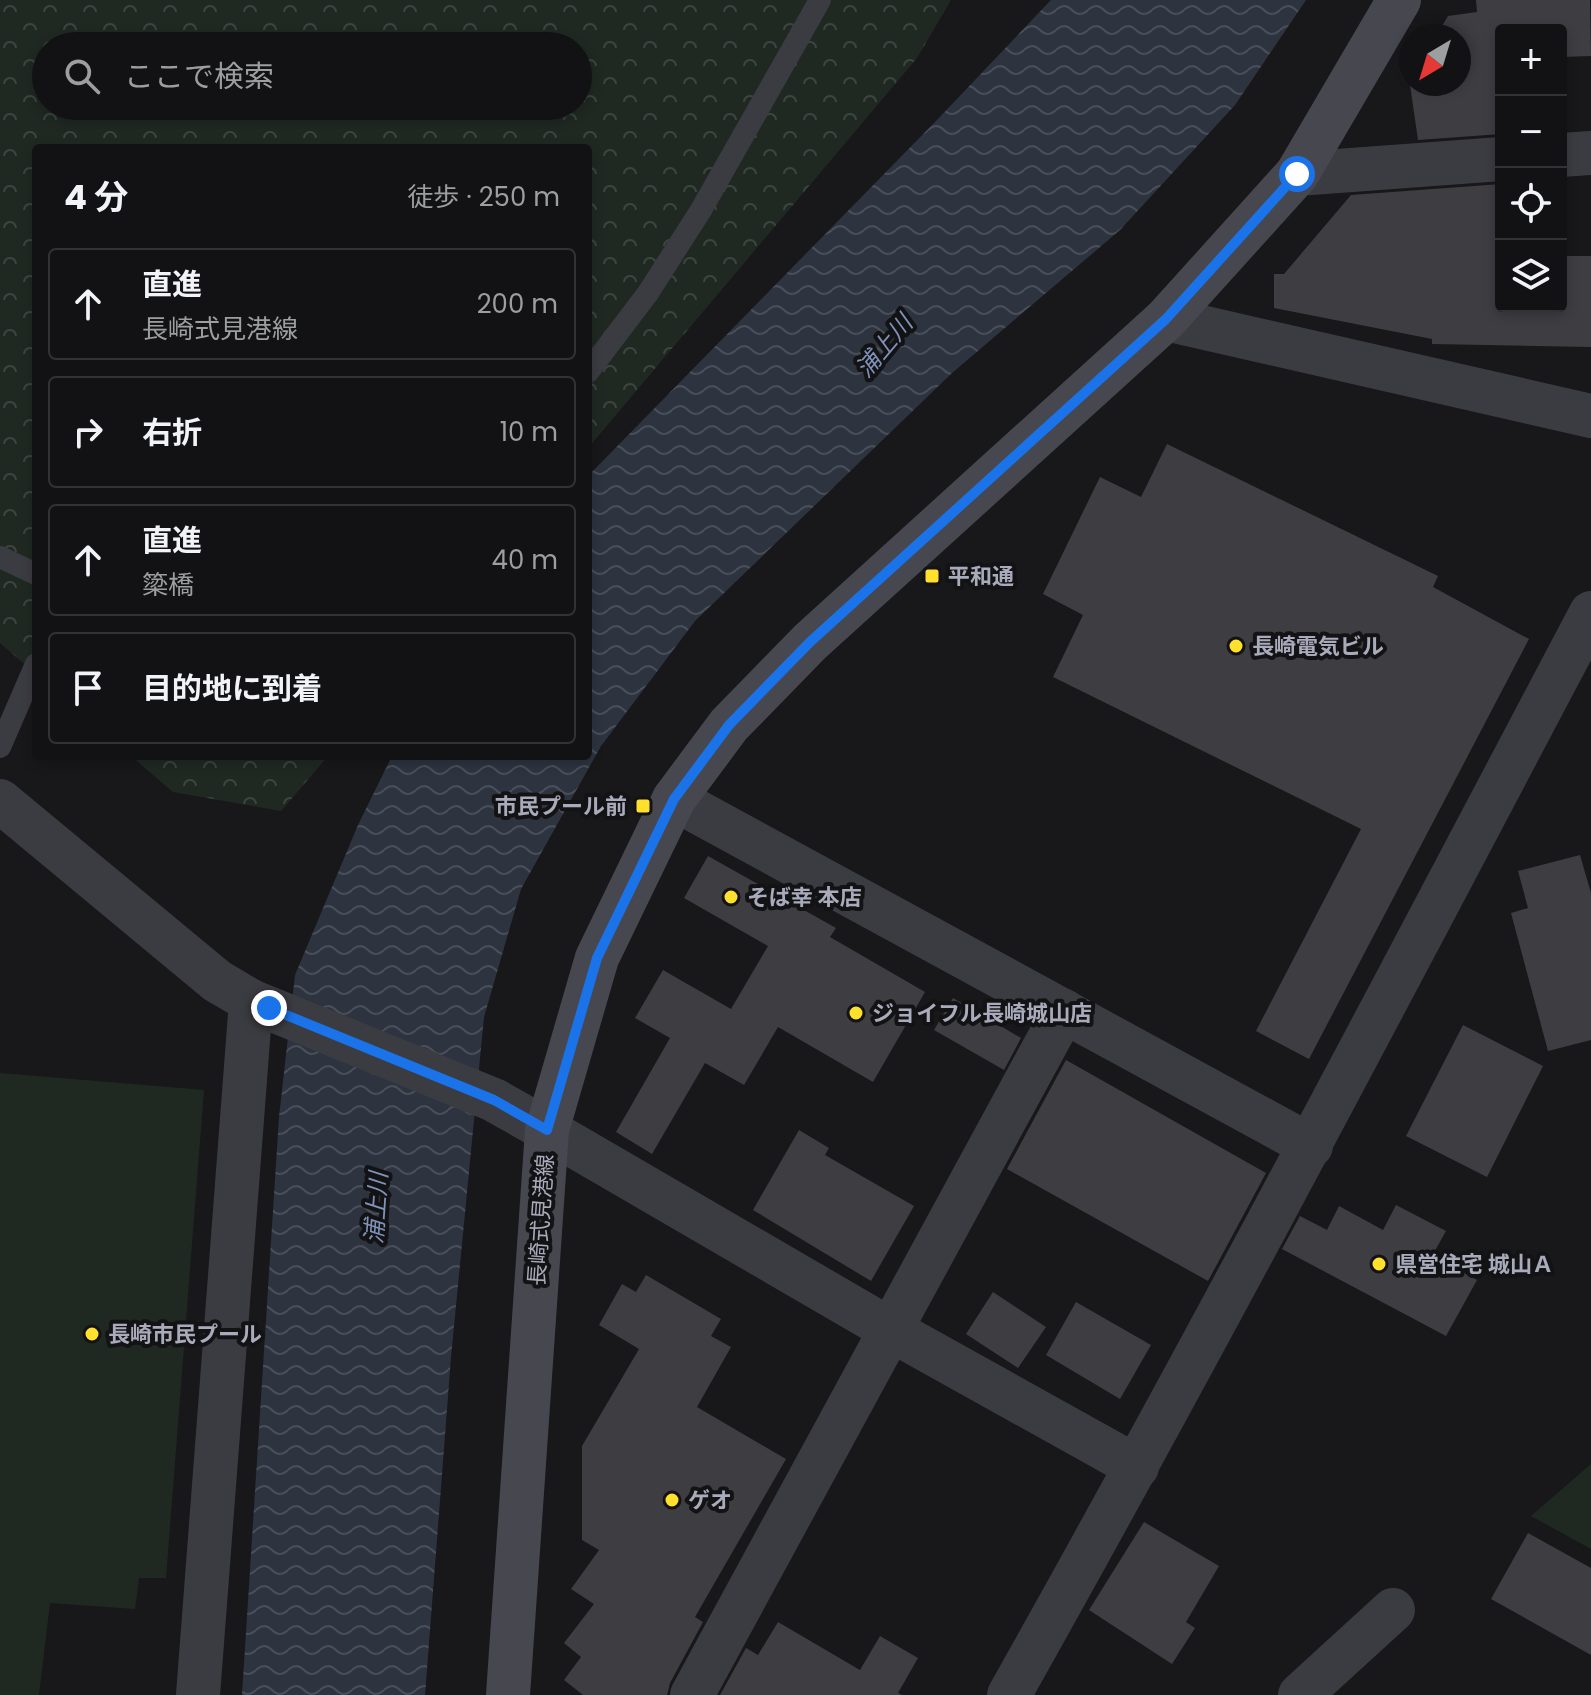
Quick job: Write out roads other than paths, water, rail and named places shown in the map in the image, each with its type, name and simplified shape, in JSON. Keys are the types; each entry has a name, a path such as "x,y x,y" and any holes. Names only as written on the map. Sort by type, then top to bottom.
{"main road":[{"name":"長崎式見港線","path":"508,1695 547,1130 597,958 674,799 729,725 810,642 1166,319 1297,174 1399,0"}],"street":[{"path":"1567,155 1591,153"},
{"path":"1297,174 1495,159"},
{"path":"1166,319 1591,416"},
{"path":"1009,1695 1311,1146 1591,613"},
{"path":"674,799 1311,1146"},
{"path":"0,801 217,981 260,1005 494,1100 891,1330 1137,1467"},
{"path":"198,1695 260,1005"},
{"path":"692,1695 1064,1011"},
{"path":"1300,1695 1393,1610"}],"lane":[{"path":"592,367 648,293 701,210 820,0"},
{"path":"0,557 32,572"},
{"path":"0,747 7,708 32,670"}],"water":[{"name":"浦上川","path":"1051,0 1306,0 1235,105 1120,230 952,373 695,621 601,746 521,889 484,1017 451,1357 425,1695 242,1695 279,1117 295,975 358,825 390,760 592,760 592,472"}],"place":[{"name":"平和通","path":"932,576"},
{"name":"長崎電気ビル","path":"1236,646"},
{"name":"市民プール前","path":"643,806"},
{"name":"そば幸 本店","path":"731,897"},
{"name":"ジョイフル長崎城山店","path":"856,1013"},
{"name":"県営住宅 城山Ａ","path":"1379,1264"},
{"name":"長崎市民プール","path":"92,1334"},
{"name":"ゲオ","path":"672,1500"}]}
